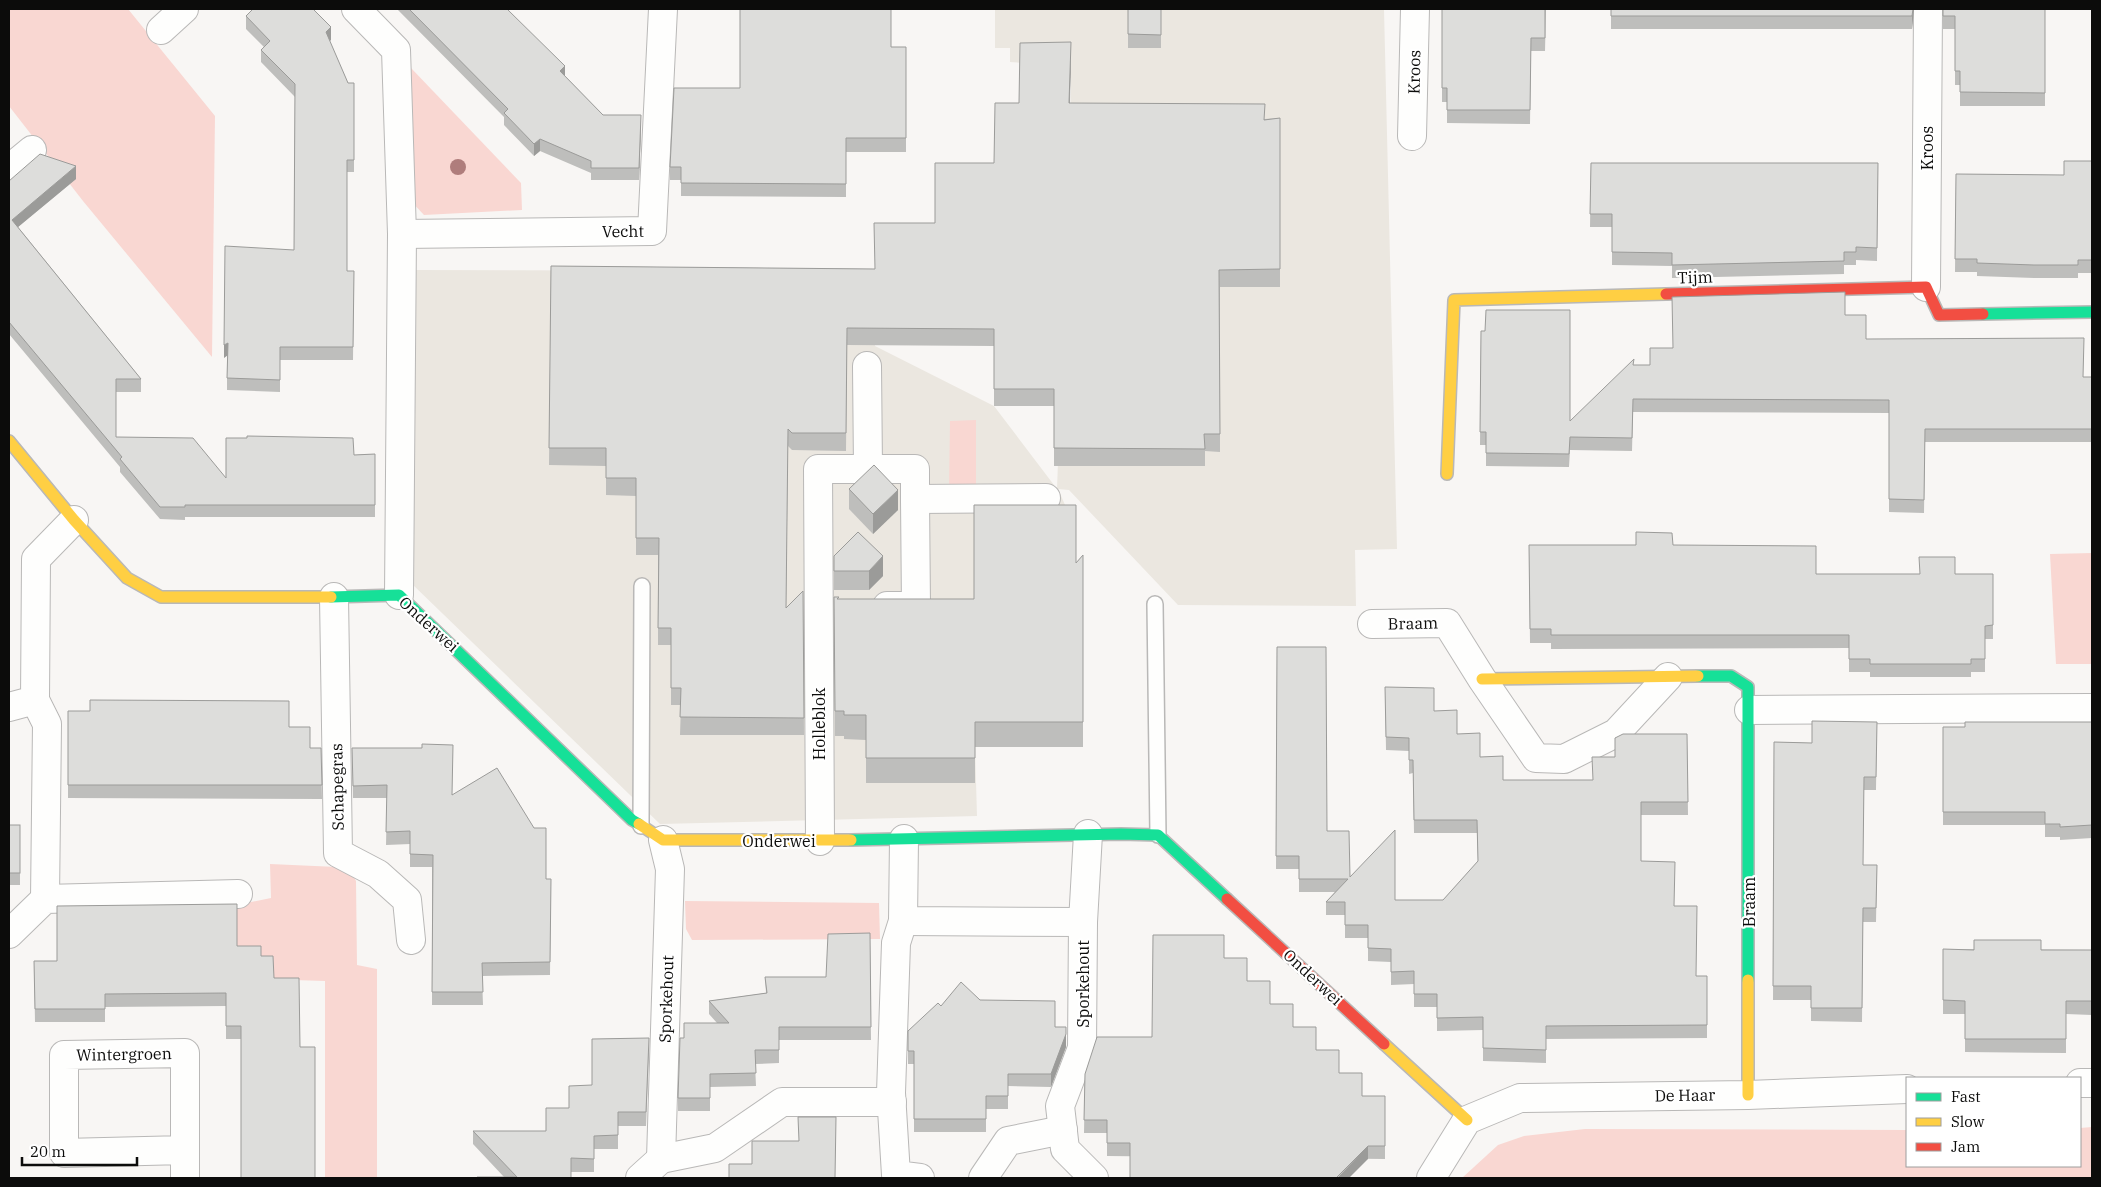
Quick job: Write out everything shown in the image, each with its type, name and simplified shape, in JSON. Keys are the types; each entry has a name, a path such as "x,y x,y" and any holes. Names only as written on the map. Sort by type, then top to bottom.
{"street":[{"path":"161,30 184,9"},
{"path":"356,9 396,50 402,234 400,595"},
{"name":"Vecht","path":"402,234 652,231 663,9"},
{"name":"Kroos","path":"1412,136 1415,9"},
{"name":"Kroos","path":"1926,287 1928,9"},
{"path":"9,169 32,150"},
{"path":"1926,287 1939,315 2092,312"},
{"name":"Tijm","path":"1447,474 1454,300 1926,287"},
{"path":"867,366 868,469"},
{"name":"Onderwei","path":"9,441 74,520 127,578 161,597 400,595 632,820 652,833 820,841 1088,834 1158,835 1467,1120"},
{"name":"Holleblok","path":"819,606 916,606 914,469 818,470 820,841"},
{"path":"915,499 1046,498"},
{"path":"45,899 47,724 35,700 36,559 74,520"},
{"name":"Schapegras","path":"334,597 338,853 378,874 407,900 411,940"},
{"name":"Braam","path":"1372,624 1447,623 1482,679 1536,758 1564,759 1616,733 1668,677"},
{"name":"Braam","path":"1482,679 1731,676 1748,687 1748,1095"},
{"path":"9,707 35,700"},
{"path":"1749,710 2092,708"},
{"name":"Sporkehout","path":"652,833 670,868 661,1159"},
{"name":"Sporkehout","path":"1088,834 1083,922 1082,1048 1060,1106 1066,1149 1094,1178"},
{"path":"904,839 903,921 896,943 891,1092 904,1177"},
{"path":"9,934 45,899 238,894"},
{"path":"903,921 1083,922"},
{"name":"Wintergroen","path":"185,1150 64,1153 64,1055 186,1053 185,1178"},
{"name":"De Haar","path":"1467,1120 1520,1098 1748,1095 1906,1089"},
{"path":"640,1178 661,1159 715,1148 782,1102 892,1102"},
{"path":"1431,1178 1467,1120"},
{"path":"983,1178 1008,1141 1063,1130"}],"lane":[{"path":"642,586 652,833"},
{"path":"1155,604 1158,835"}],"shaded area":[{"path":"9,9 128,9 215,116 212,357 83,201 9,106"},
{"path":"995,9 1384,9 1397,549 1355,550 1356,606 1178,605 1069,490 1058,489 1076,530 1076,615 1083,616 1083,747 975,747 977,816 660,824 412,584 414,270 875,271 875,346 994,406 1057,489 1071,78 1025,63 1010,62 1010,48 995,48"},
{"path":"411,68 521,183 522,210 424,215 409,199"},
{"path":"976,420 976,490 949,490 950,421"},
{"path":"2092,553 2092,664 2056,664 2050,554"},
{"path":"270,864 337,867 351,872 356,881 357,965 377,969 377,1178 325,1178 325,981 234,978 236,905 271,898"},
{"path":"685,901 879,903 880,939 692,940 686,929"},
{"path":"2092,1127 2092,1178 1462,1178 1498,1145 1524,1136 1585,1129 1906,1130 1906,1167 2081,1167 2081,1128"}],"building":[{"path":"253,9 313,9 331,27 326,32 348,83 354,83 354,160 347,160 347,271 354,271 353,347 280,347 280,380 227,378 228,343 224,345 225,246 294,250 295,84 261,50 270,41 246,16"},
{"path":"409,9 507,9 565,66 560,71 603,115 641,115 639,168 591,168 591,161 540,139 534,144 504,113 508,109"},
{"path":"740,9 891,9 891,47 906,47 906,138 846,138 846,184 681,183 681,167 670,167 674,88 740,88"},
{"path":"1128,9 1161,9 1161,35 1128,34"},
{"path":"1442,9 1545,9 1545,38 1531,38 1530,110 1447,110 1447,88 1442,88"},
{"path":"1611,9 1913,9 1912,16 1611,16"},
{"path":"1943,9 2045,9 2045,93 1960,92 1960,71 1955,71 1955,16 1943,16"},
{"path":"1071,42 1069,103 1265,104 1264,120 1280,118 1280,269 1219,270 1220,434 1204,434 1205,449 1054,448 1054,389 994,389 994,329 847,328 846,433 792,433 788,429 786,608 803,591 804,718 680,717 681,688 671,688 671,628 658,628 659,538 636,538 636,478 606,478 606,448 549,448 551,266 875,269 874,223 935,223 935,163 994,163 995,103 1019,103 1020,43"},
{"path":"40,154 76,166 12,220 141,379 116,379 116,437 193,438 226,478 226,438 247,438 247,436 353,438 354,455 375,454 375,505 185,505 185,507 160,507 120,459 122,457 9,322 9,181"},
{"path":"2064,161 2092,161 2092,260 2078,260 2078,265 2034,265 1977,263 1977,259 1955,259 1956,174 2064,175"},
{"path":"1591,163 1878,163 1877,248 1856,247 1856,252 1844,252 1844,261 1672,265 1672,253 1612,252 1612,214 1590,214"},
{"path":"1845,292 1845,315 1866,315 1866,339 2084,338 2083,377 2092,377 2092,429 1925,429 1924,500 1889,499 1889,400 1633,399 1632,438 1570,437 1569,454 1486,453 1486,432 1480,432 1481,331 1485,331 1486,310 1570,310 1570,421 1634,359 1633,365 1650,365 1650,348 1673,348 1672,297"},
{"path":"874,465 898,490 873,514 849,489"},
{"path":"974,505 1076,505 1076,563 1083,555 1083,722 975,722 975,758 866,758 866,715 844,715 844,711 835,711 834,597 839,597 837,599 974,599"},
{"path":"858,532 883,556 869,571 834,571 834,556"},
{"path":"1636,532 1672,533 1673,545 1816,546 1816,574 1920,574 1919,557 1955,557 1955,574 1993,574 1993,625 1985,626 1985,659 1971,659 1971,664 1870,664 1870,659 1849,659 1849,635 1551,635 1551,629 1530,629 1529,545 1636,545"},
{"path":"1277,647 1326,647 1327,831 1349,831 1350,877 1395,830 1395,900 1443,900 1478,861 1477,820 1414,820 1413,760 1409,760 1409,738 1386,737 1385,687 1434,688 1434,711 1457,710 1457,734 1480,733 1480,757 1503,756 1503,780 1593,780 1592,757 1615,757 1615,738 1623,734 1687,734 1688,802 1641,802 1641,861 1675,862 1674,906 1697,906 1696,976 1707,976 1707,1025 1546,1026 1546,1050 1483,1048 1483,1017 1437,1018 1437,994 1414,994 1414,971 1391,972 1391,949 1368,948 1368,925 1345,925 1345,902 1326,902 1348,879 1299,879 1299,856 1276,856"},
{"path":"90,700 289,701 289,727 310,727 310,748 321,748 322,785 68,785 68,711 90,711"},
{"path":"1812,721 1877,722 1876,777 1864,777 1863,865 1877,865 1876,908 1863,908 1862,1008 1811,1008 1811,986 1773,986 1774,742 1812,743"},
{"path":"1965,722 2092,722 2092,825 2060,827 2060,824 2045,824 2045,812 1943,812 1943,727 1965,727"},
{"path":"422,744 453,745 452,795 497,768 534,828 546,828 546,879 551,879 550,962 482,963 483,992 432,992 433,855 410,854 410,831 386,832 387,785 353,786 352,748 422,748"},
{"path":"9,825 20,825 20,873 9,873"},
{"path":"237,904 237,946 261,946 261,956 273,956 274,978 299,978 300,1047 315,1047 315,1178 241,1178 241,1026 226,1026 226,993 105,994 105,1009 35,1009 34,961 57,961 57,906"},
{"path":"870,933 871,1027 779,1027 779,1050 755,1050 756,1073 710,1074 710,1098 678,1098 680,1038 684,1038 684,1023 729,1023 709,1001 767,993 765,977 826,977 828,934"},
{"path":"1153,935 1224,935 1224,958 1247,958 1247,981 1270,981 1270,1004 1293,1004 1293,1027 1316,1027 1316,1050 1339,1050 1339,1073 1362,1073 1362,1096 1385,1096 1385,1146 1368,1146 1338,1178 1130,1178 1130,1143 1107,1143 1107,1120 1084,1120 1085,1074 1097,1037 1152,1037"},
{"path":"1974,940 2041,940 2041,950 2092,950 2092,1001 2066,1001 2066,1039 1965,1039 1965,1001 1943,1000 1943,949 1974,950"},
{"path":"961,982 980,1000 1055,1001 1055,1027 1066,1027 1066,1034 1051,1074 1008,1074 1008,1096 986,1096 986,1119 914,1119 914,1051 908,1051 908,1031 938,1003 941,1006"},
{"path":"649,1038 646,1112 618,1112 618,1135 594,1136 594,1159 571,1158 571,1178 477,1178 517,1177 473,1131 546,1131 546,1108 569,1108 569,1086 592,1085 592,1039"},
{"path":"798,1117 836,1117 835,1178 729,1178 729,1164 752,1164 752,1141 799,1141"}],"traffic: fast":[{"path":"1983,314 2092,312"},
{"path":"331,597 399,595 632,820 639,824"},
{"path":"1698,676 1731,676 1748,687 1748,980"},
{"path":"851,840 1121,834 1158,835 1227,899"}],"traffic: slow":[{"path":"1447,474 1454,300 1666,294"},
{"path":"9,441 74,520 127,578 161,597 331,597"},
{"path":"1482,679 1698,676"},
{"path":"639,824 663,840 851,840"},
{"path":"1748,980 1748,1095"},
{"path":"1384,1044 1467,1120"}],"traffic: jam":[{"path":"1666,294 1926,287 1939,315 1983,314"},
{"path":"1227,899 1384,1044"}]}
